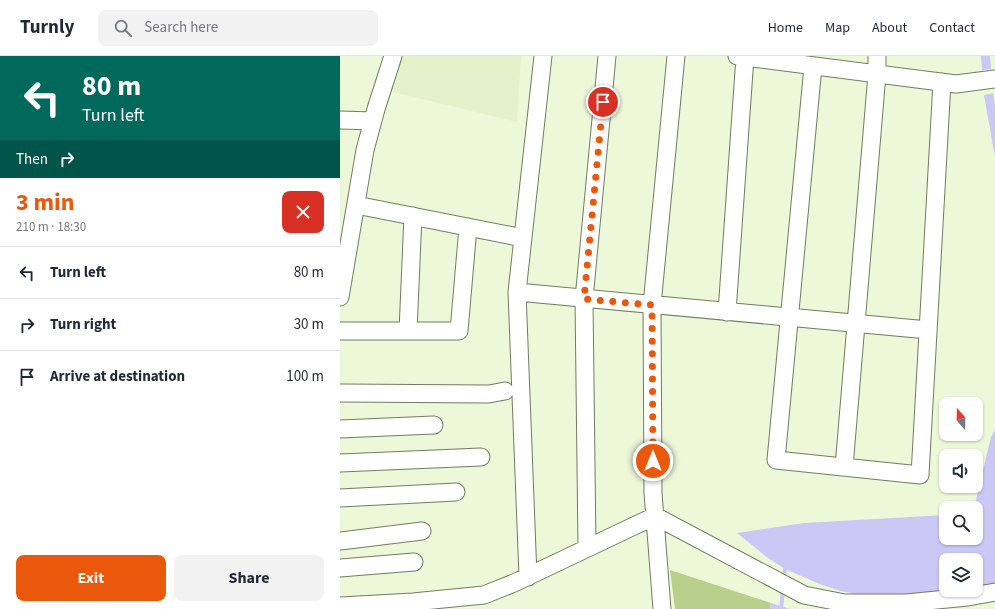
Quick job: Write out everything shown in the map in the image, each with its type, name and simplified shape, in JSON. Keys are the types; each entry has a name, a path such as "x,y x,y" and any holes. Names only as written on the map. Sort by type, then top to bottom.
{"street":[{"path":"340,297 365,150 393,56"},
{"path":"528,577 517,292 543,56"},
{"path":"587,548 584,299 607,56"},
{"path":"662,609 653,493 652,305 676,56"},
{"path":"844,467 877,74 877,56"},
{"path":"727,312 741,57 956,84 995,79"},
{"path":"813,66 776,460 920,475 942,82"},
{"path":"340,120 373,121"},
{"path":"356,205 523,238"},
{"path":"408,331 413,216"},
{"path":"340,331 459,331 468,227"},
{"path":"517,292 928,330"},
{"path":"340,393 490,394 505,391"},
{"path":"340,429 434,425"},
{"path":"340,463 481,457"},
{"path":"340,498 456,492"},
{"path":"340,606 413,602 484,595 528,577 655,516"},
{"path":"655,516 804,594 846,603 906,603 968,597 995,592"},
{"path":"340,540 422,531"},
{"path":"340,568 414,562"}],"shaded area":[{"path":"402,56 521,56 517,122 393,92"},
{"path":"981,56 990,56 991,69 982,70"},
{"path":"993,93 995,105 995,157 984,95"},
{"path":"995,429 995,584 983,587 983,553 939,553 939,594 928,596 860,595 822,585 785,569 768,558 737,533 804,523 939,515 939,545 983,545 983,501 976,501 978,493 983,493 983,470 991,437"},
{"path":"771,603 790,609 770,609"}],"green space":[{"path":"670,570 771,603 770,609 675,609"}],"waterway":[{"path":"784,579 785,569 790,567"},
{"path":"781,609 783,590"}],"route":[{"path":"603,102 584,299 652,305 653,461"}]}
